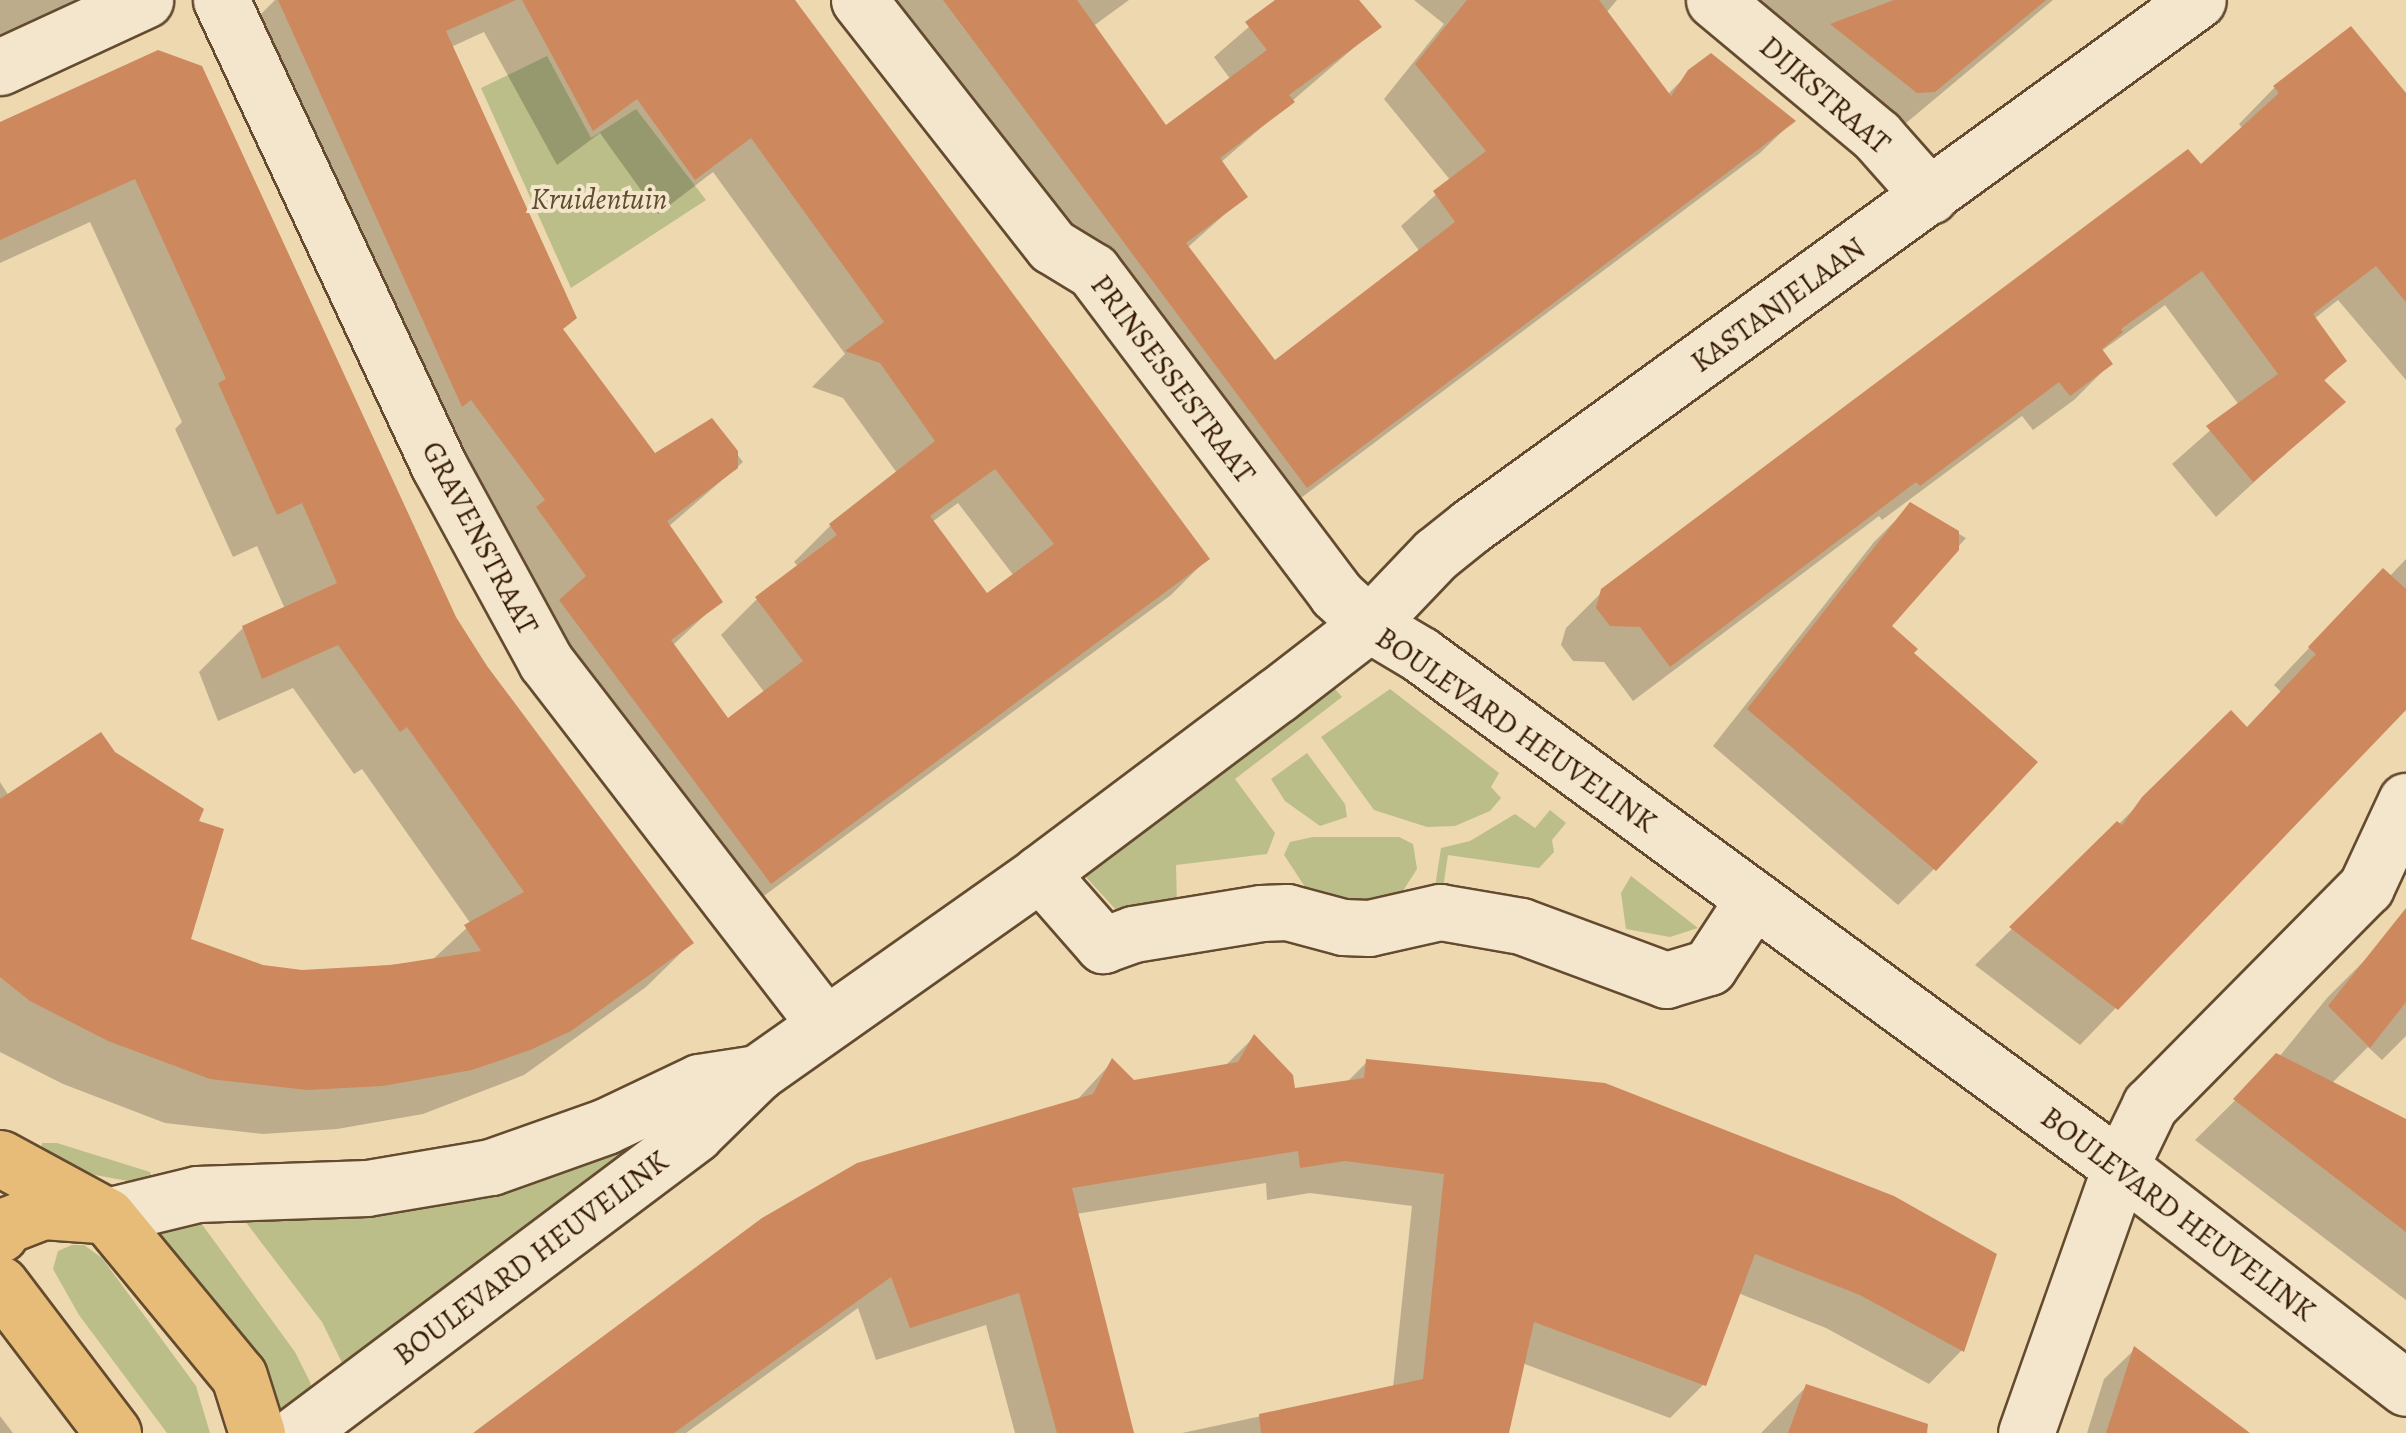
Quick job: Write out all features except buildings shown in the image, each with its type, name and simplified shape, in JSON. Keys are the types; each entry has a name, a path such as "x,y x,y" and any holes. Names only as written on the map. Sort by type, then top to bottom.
{"main road":[{"path":"0,1158 106,1216 238,1376 257,1433"},
{"path":"0,1234 4,1226 43,1211 106,1216"},
{"path":"0,1284 113,1433"}],"street":[{"path":"0,68 146,0"},
{"name":"GRAVENSTRAAT","path":"220,0 438,466 546,662 824,1023"},
{"name":"PRINSESSESTRAAT","path":"860,0 1052,246 1093,271 1336,594 1369,624"},
{"name":"DIJKSTRAAT","path":"1714,0 1877,136 1930,196"},
{"name":"KASTANJELAAN","path":"1369,624 1436,554 1470,526 2198,0"},
{"name":"BOULEVARD HEUVELINK","path":"297,1433 695,1134 757,1073 1040,873 1369,624 1422,655 2120,1167 2406,1388"},
{"path":"2026,1433 2120,1167 2150,1105 2366,887 2406,801"},
{"path":"1040,873 1102,945 1133,934 1260,914 1288,912 1343,927 1369,928 1440,912 1520,926 1666,980 1709,967 1754,900"},
{"name":"BOULEVARD HEUVELINK","path":"106,1216 196,1194 367,1188 491,1166 606,1126 699,1082 757,1073"}],"green space":[{"name":"Kruidentuin","path":"547,56 591,138 636,109 706,200 571,288 481,88"},
{"path":"1329,682 1342,697 1235,779 1275,833 1267,854 1176,865 1177,905 1117,911 1085,876 1084,866"},
{"path":"1390,689 1499,773 1491,787 1501,798 1490,811 1455,826 1427,827 1374,810 1321,737"},
{"path":"1307,753 1345,804 1347,817 1320,826 1285,801 1271,779"},
{"path":"1550,810 1566,823 1552,840 1554,852 1539,868 1448,855 1441,901 1433,900 1441,848 1470,841 1515,814 1535,828"},
{"path":"1313,837 1399,837 1413,844 1417,869 1399,897 1377,909 1317,905 1284,855 1290,842"},
{"path":"1631,876 1698,928 1670,937 1626,929 1621,893"},
{"path":"698,1100 347,1373 322,1322 235,1208"},
{"path":"42,1143 57,1143 150,1172 153,1181 139,1183 95,1175 41,1152"},
{"path":"193,1212 295,1352 310,1382 314,1399 278,1424 156,1235 163,1220"},
{"path":"84,1245 102,1258 196,1386 210,1433 167,1433 79,1315 53,1269 58,1251"}]}
